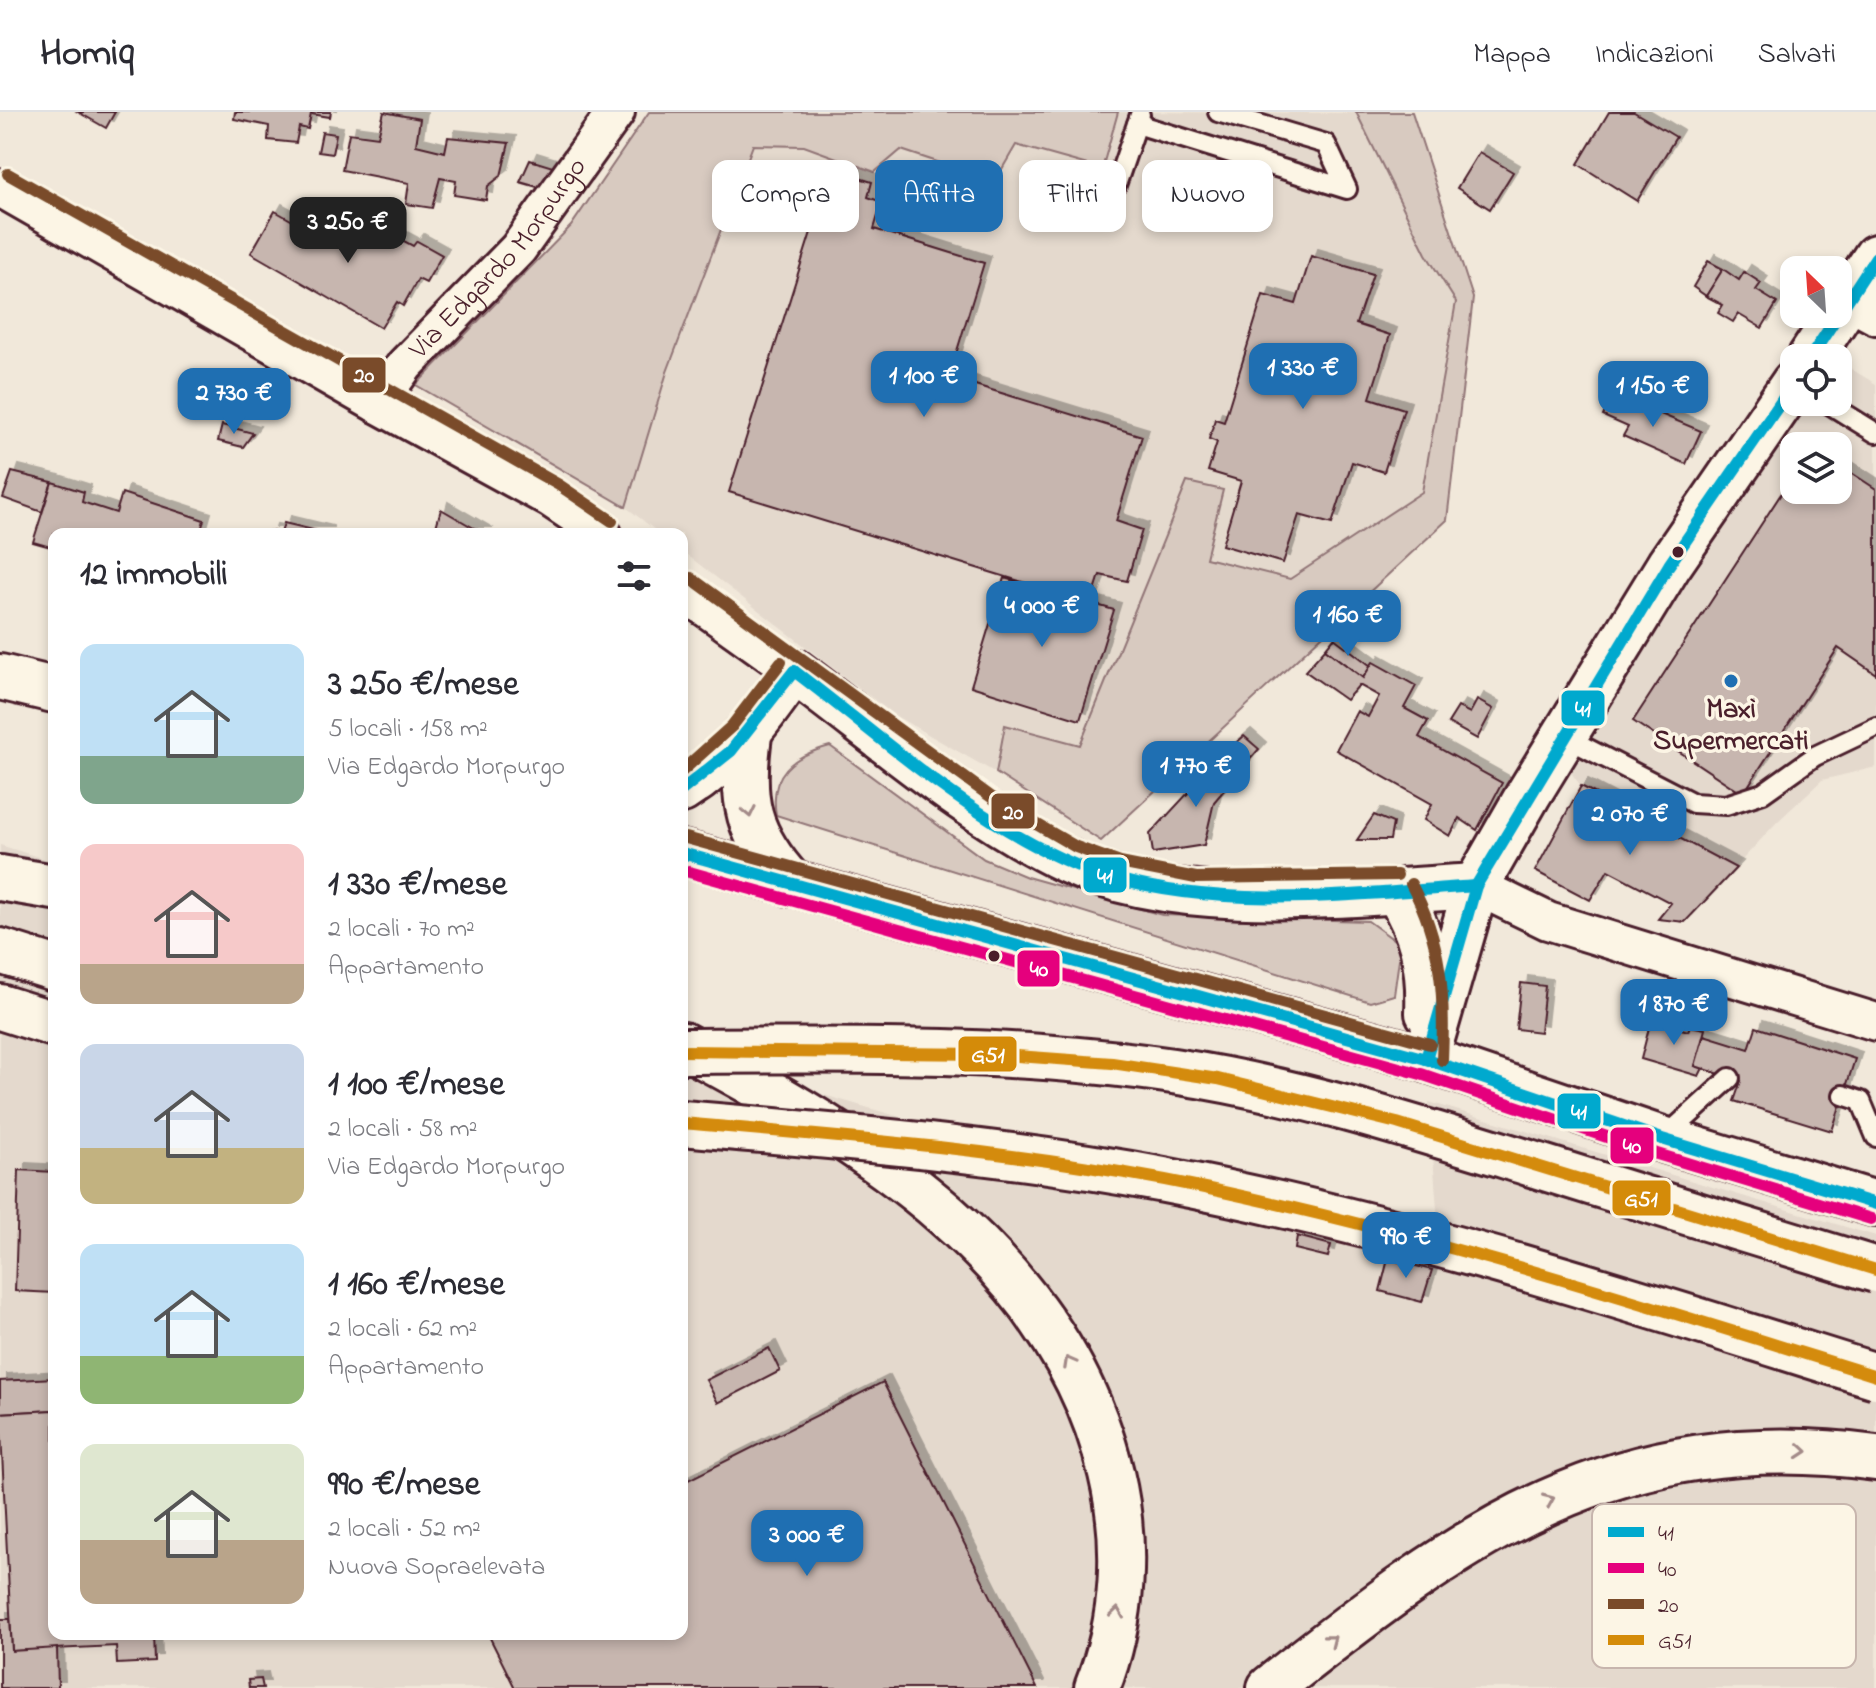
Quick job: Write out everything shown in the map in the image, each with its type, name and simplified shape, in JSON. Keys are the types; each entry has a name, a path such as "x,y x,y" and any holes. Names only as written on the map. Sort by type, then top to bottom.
{"main road":[{"path":"1825,344 1862,308 1876,257"},
{"path":"1426,1059 1476,886 1563,736 1669,565 1780,403"},
{"path":"688,786 720,763 749,735 794,671 989,815 1069,862 1116,878 1194,894 1397,891 1476,886"},
{"path":"0,677 48,689"},
{"path":"749,735 745,790 748,819 761,845 792,884"},
{"path":"688,855 1426,1059 1662,1139 1876,1204"},
{"path":"0,878 48,886"},
{"path":"1397,891 1418,926 1429,977 1426,1059"},
{"path":"0,951 48,966"},
{"path":"0,1007 48,1022"},
{"path":"688,1047 744,1077 862,1149 950,1215 1004,1270 1071,1363 1106,1451 1119,1505 1121,1559 1118,1604 1110,1654 1097,1688"},
{"path":"688,1051 939,1050 1022,1054 1174,1071 1271,1091 1411,1126 1876,1270"},
{"path":"688,1124 850,1137 1163,1180 1399,1234 1642,1303 1876,1376"},
{"path":"1270,1688 1359,1618 1445,1557 1522,1512 1597,1480 1704,1455 1776,1449 1876,1458"}],"street":[{"name":"Via Edgardo Morpurgo","path":"377,404 405,365 518,249 616,112"},
{"path":"0,188 377,404 551,499 594,528"},
{"path":"688,595 794,671"},
{"path":"1476,886 1548,921 1876,1022"}],"lane":[{"path":"1125,160 1139,118 1347,189 1326,144 1218,112"},
{"path":"1849,416 1876,433"},
{"path":"1563,736 1693,803 1726,805 1763,793 1815,756 1876,727"},
{"path":"1662,1139 1730,1078"},
{"path":"1843,1095 1861,1101 1876,1137"}],"shaded area":[{"path":"649,112 1118,112 1105,160 1070,160 1016,145 1003,167 1003,160 931,160 901,150 889,160 875,160 875,172 859,166 859,160 842,160 804,146 753,145 747,160 712,160 712,232 720,232 667,372 626,507 416,385 571,226"},
{"path":"1118,112 1359,113 1426,254 1456,302 1422,492 1291,579 1205,558 1223,490 1187,482 1080,745 1006,725 996,773 894,715 688,556 688,528 652,528 626,507 667,372 720,232 859,232 859,166 875,172 875,232 1003,232 1003,167 1016,145 1069,160 1019,160 1019,232 1126,232 1126,160 1104,160"},
{"path":"1356,112 1412,112 1473,298 1447,520 1101,841 996,773 1005,725 1080,745 1187,482 1223,490 1206,558 1290,579 1422,492 1456,302 1426,254"},
{"path":"753,145 804,146 842,160 747,160"},
{"path":"901,150 931,160 889,160"},
{"path":"1852,369 1876,384 1876,767 1822,780 1777,822 1685,922 1658,919 1671,902 1609,870 1590,900 1535,871 1581,786 1569,770 1579,745 1780,445 1780,504 1852,504 1852,432 1789,432 1800,416 1852,416"},
{"path":"830,746 984,859 1027,877 1162,915 1368,921 1401,945 1394,995 1370,1002 776,815 776,788 786,769 805,755"},
{"path":"0,845 48,860 48,1640 688,1640 688,1056 900,1117 1441,1263 1429,1102 1876,1236 1876,1688 0,1688"}],"building":[{"path":"78,112 115,112 106,128"},
{"path":"235,112 331,112 330,117 311,114 308,129 299,127 296,143 268,140 269,126 234,119"},
{"path":"384,112 420,119 416,145 445,152 448,137 509,143 501,176 488,186 486,200 454,195 456,181 440,178 432,208 406,204 409,183 342,170 349,133 378,137"},
{"path":"1609,112 1634,112 1676,137 1637,201 1578,164"},
{"path":"322,132 336,134 332,154 318,152"},
{"path":"1479,152 1513,172 1490,209 1457,188"},
{"path":"530,160 553,167 541,188 520,182"},
{"path":"859,178 872,182 868,197 875,200 875,232 984,263 949,377 1142,436 1116,521 1142,530 1127,581 1100,575 1091,603 729,492 811,232 859,232"},
{"path":"275,211 300,225 304,220 327,231 330,226 347,236 351,229 366,236 370,230 387,239 391,234 413,246 417,241 442,255 426,283 418,279 403,306 397,302 381,328 251,253"},
{"path":"1311,256 1373,274 1356,324 1390,335 1370,398 1404,409 1384,472 1352,462 1332,524 1299,515 1283,563 1222,545 1241,481 1208,471 1217,442 1209,439 1215,419 1224,422 1263,295 1296,304"},
{"path":"1708,261 1723,269 1706,296 1693,287"},
{"path":"1723,269 1739,280 1744,272 1761,283 1756,290 1777,303 1762,328 1738,314 1733,322 1718,313 1723,305 1706,296"},
{"path":"1613,394 1701,431 1686,464 1623,436 1628,427 1603,416"},
{"path":"222,425 253,433 243,447 218,441"},
{"path":"12,472 52,482 42,512 3,498"},
{"path":"1852,473 1876,489 1876,674 1838,648 1743,794 1633,721 1780,495 1780,504 1852,504"},
{"path":"52,482 84,492 82,502 116,513 122,493 204,520 202,528 48,528 48,546 33,542"},
{"path":"441,509 474,528 436,528"},
{"path":"284,523 305,528 282,528"},
{"path":"1004,578 1114,610 1080,720 971,686"},
{"path":"1334,638 1371,666 1363,678 1325,649"},
{"path":"1325,649 1363,678 1373,662 1416,686 1404,708 1428,721 1419,737 1502,783 1477,830 1459,818 1450,836 1424,820 1432,804 1336,750 1357,711 1368,717 1379,696 1359,685 1346,700 1305,671"},
{"path":"1477,700 1493,709 1477,739 1448,723 1458,707 1470,713"},
{"path":"1244,736 1259,749 1246,764 1228,750"},
{"path":"1228,750 1246,764 1214,802 1204,845 1153,853 1150,834"},
{"path":"1581,786 1736,868 1685,922 1658,919 1671,903 1608,870 1590,900 1535,871"},
{"path":"1374,815 1393,823 1390,840 1357,840"},
{"path":"1521,983 1545,986 1540,1032 1516,1029"},
{"path":"1651,1020 1688,1031 1690,1026 1705,1029 1695,1066 1703,1068 1699,1076 1641,1059"},
{"path":"1756,1027 1855,1059 1832,1131 1734,1101 1741,1081 1695,1066 1704,1035 1749,1049"},
{"path":"19,1170 48,1172 48,1293 15,1291"},
{"path":"1297,1236 1331,1245 1328,1257 1295,1249"},
{"path":"1388,1259 1432,1270 1422,1302 1380,1291"},
{"path":"769,1348 780,1371 718,1403 706,1380"},
{"path":"48,1378 48,1410 0,1413 0,1381"},
{"path":"883,1382 1037,1688 515,1688 491,1640 688,1640 688,1480"},
{"path":"48,1410 48,1640 154,1640 155,1662 117,1664 116,1646 12,1651 0,1413"},
{"path":"0,1619 10,1619 12,1651 57,1648 58,1688 0,1688"},
{"path":"261,1679 263,1688 249,1688 248,1680"}],"transit line":[{"name":"20","path":"8,174 559,485 612,521"},
{"name":"41","path":"1819,344 1876,257"},
{"name":"41","path":"1426,1059 1476,886 1669,565 1780,403"},
{"name":"20","path":"691,578 998,802 1076,847 1120,863 1196,878 1397,875"},
{"name":"20","path":"688,766 732,726 781,662"},
{"name":"41","path":"794,671 986,817 1070,862 1113,878 1157,888 1248,897 1340,896 1476,886"},
{"name":"41","path":"688,785 731,751 794,671"},
{"name":"20","path":"688,839 1430,1044"},
{"name":"41","path":"688,855 1426,1059 1662,1139 1876,1204"},
{"name":"40","path":"688,872 1421,1074 1657,1154 1871,1219"},
{"name":"20","path":"1411,884 1429,927 1439,969 1443,1013 1442,1060"},
{"name":"G51","path":"688,1051 989,1054 1112,1063 1218,1079 1397,1123 1876,1270"},
{"name":"G51","path":"688,1124 1045,1160 1255,1199 1523,1268 1876,1376"}],"place":[{"name":"Maxì Supermercati","path":"1731,681"}]}
